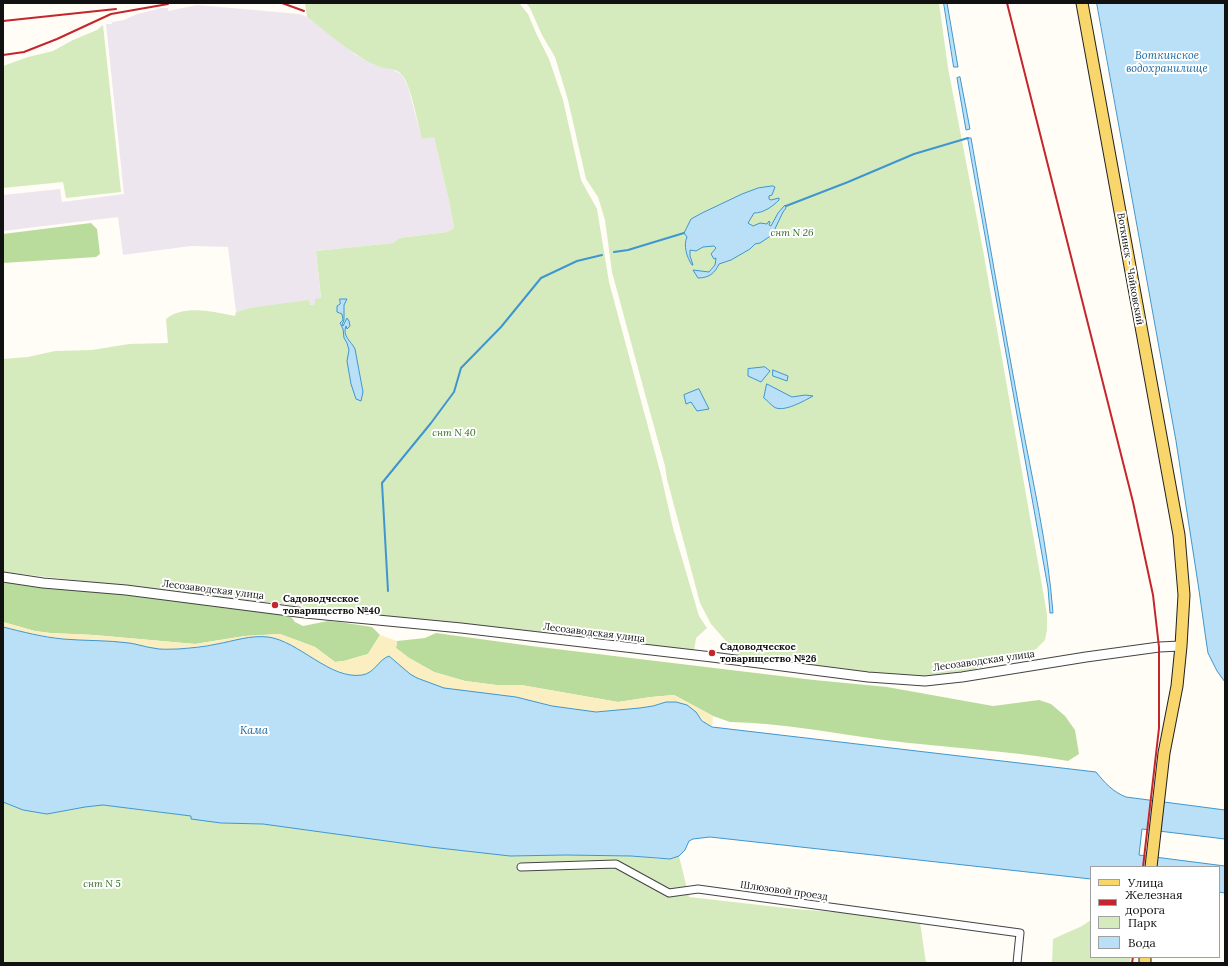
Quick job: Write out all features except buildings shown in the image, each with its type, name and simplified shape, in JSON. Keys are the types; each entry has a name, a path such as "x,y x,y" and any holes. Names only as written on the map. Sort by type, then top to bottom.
{"main road":[{"name":"Воткинск - Чайковский","path":"1082,3 1178,535 1184,595 1181,646 1174,700 1164,753 1151,866"}],"street":[{"name":"Лесозаводская улица","path":"3,577 43,583 126,590 305,613 468,629 712,657 868,677 918,681 962,678 1086,657 1159,647 1181,646"},
{"name":"Шлюзовой проезд","path":"521,867 616,864 669,893 698,890 1020,933 1017,963"}],"shaded area":[{"path":"197,5 300,14 307,17 356,55 379,67 392,69 402,75 408,87 422,139 434,136 454,228 447,232 399,238 393,243 316,251 321,299 315,304 309,305 309,301 249,308 236,312 228,247 191,246 123,255 118,217 3,231 3,195 60,189 62,202 124,194 106,24 112,24 112,22 124,20 137,14 162,8 168,8 168,11"}],"green space":[{"name":"снт N 40","path":"305,3 519,3 528,14 549,59 563,100 581,180 597,209 609,282 661,475 673,528 699,616 707,628 696,638 694,651 3,572 3,359 28,357 55,351 92,350 129,344 168,343 166,319 173,314 190,310 235,316 236,312 249,308 309,300 310,305 315,304 315,299 321,298 316,251 393,243 399,238 447,232 454,228 434,137 422,139 411,96 402,75 400,72 380,67 367,61 341,44 307,17"},
{"name":"снт N 26","path":"526,3 939,3 948,68 983,250 1047,614 1047,630 1045,640 1036,649 980,668 936,677 920,678 739,656 711,624 700,603 667,479 665,466 612,272 605,220 598,197 586,179 568,100 555,57"},
{"path":"103,25 121,192 66,198 63,182 3,188 3,66 28,57 53,51 73,40 97,30"},
{"path":"91,223 97,229 100,254 96,257 3,263 3,234"},
{"path":"3,582 289,614 295,622 303,626 328,621 339,622 372,627 380,635 368,654 335,662 315,647 280,634 245,636 195,644 35,631 3,622"},
{"path":"436,633 814,680 887,687 993,706 1039,700 1051,704 1065,716 1075,730 1079,754 1068,761 1023,754 907,743 788,726 730,722 713,716 674,695 618,702 521,685 496,685 465,681 434,672 409,658 396,648 397,641 425,638"},
{"name":"снт N 5","path":"3,802 23,810 47,814 103,805 191,816 221,823 263,824 430,847 510,856 631,856 670,859 679,856 689,897 795,909 901,917 920,922 926,963 3,963"},
{"path":"1090,921 1090,958 1131,958 1130,963 1052,963 1053,939 1082,926"}],"sand":[{"path":"3,622 35,631 50,633 94,635 195,644 245,636 280,634 315,647 335,662 368,654 380,635 397,641 396,648 409,658 434,672 465,681 496,685 521,685 618,702 674,695 713,716 712,727 706,724 701,718 666,702 640,708 595,712 552,706 516,697 444,688 417,678 403,670 393,660 385,657 375,669 368,673 362,675 351,675 324,665 309,657 298,648 270,637 259,636 217,644 178,649 155,649 130,643 63,639 27,633 3,627"}],"water":[{"path":"944,3 947,3 958,67 954,67"},
{"name":"Воткинское водохранилище","path":"1097,3 1225,3 1225,682 1217,671 1208,653 1176,441"},
{"path":"960,77 970,129 966,130 957,78"},
{"path":"968,138 971,138 1039,513 1051,588 1053,613 1050,613 1048,588"},
{"path":"775,187 772,195 769,196 769,199 779,198 779,200 771,207 758,213 754,213 748,223 753,226 760,223 767,224 769,221 769,225 771,226 778,213 785,205 786,208 772,235 731,260 719,264 716,270 711,274 698,278 693,270 709,272 715,265 716,258 714,259 711,254 716,248 714,246 703,247 696,251 690,250 692,265 686,251 685,244 687,237 684,233 691,219 742,194 758,188"},
{"path":"340,299 347,299 344,305 344,320 342,325 343,326 347,318 350,326 347,329 346,326 345,333 355,349 363,392 361,401 356,399 351,384 347,361 349,350 340,323 343,320 342,314 337,312 337,306 340,304"},
{"path":"765,367 770,371 761,382 748,376 748,369"},
{"path":"773,370 788,376 787,381 773,376"},
{"path":"767,384 792,397 805,395 813,396 794,406 783,409 774,407 764,398"},
{"path":"699,389 709,409 697,411 691,402 686,404 684,395"},
{"name":"Кама","path":"3,627 55,638 132,643 150,648 162,649 197,647 248,638 268,637 291,645 326,666 338,672 350,675 366,674 389,656 410,674 444,688 516,697 552,706 596,712 640,708 666,702 676,702 687,705 696,712 702,721 712,727 1096,772 1117,793 1126,797 1225,810 1225,839 1142,829 1139,855 1225,866 1225,893 1220,892 1220,866 1090,866 1090,879 710,837 693,839 689,841 685,850 679,856 670,859 631,856 510,856 430,847 263,824 221,823 191,819 191,816 103,805 47,814 23,810 3,802"}],"waterway":[{"path":"786,206 914,154 968,138"},
{"path":"614,252 628,250 684,233"},
{"path":"388,591 382,483 454,392 461,368 501,327 541,278 577,261 602,255"}],"railway":[{"path":"282,3 304,11"},
{"path":"1007,3 1133,502 1153,595 1159,647 1159,728 1143,866"},
{"path":"3,55 24,52 57,39 111,14 168,4"},
{"path":"3,21 116,9"},
{"path":"1132,963 1133,958"}],"place":[{"name":"Садоводческое товарищество №40","path":"275,605"},
{"name":"Садоводческое товарищество №26","path":"712,653"}]}
